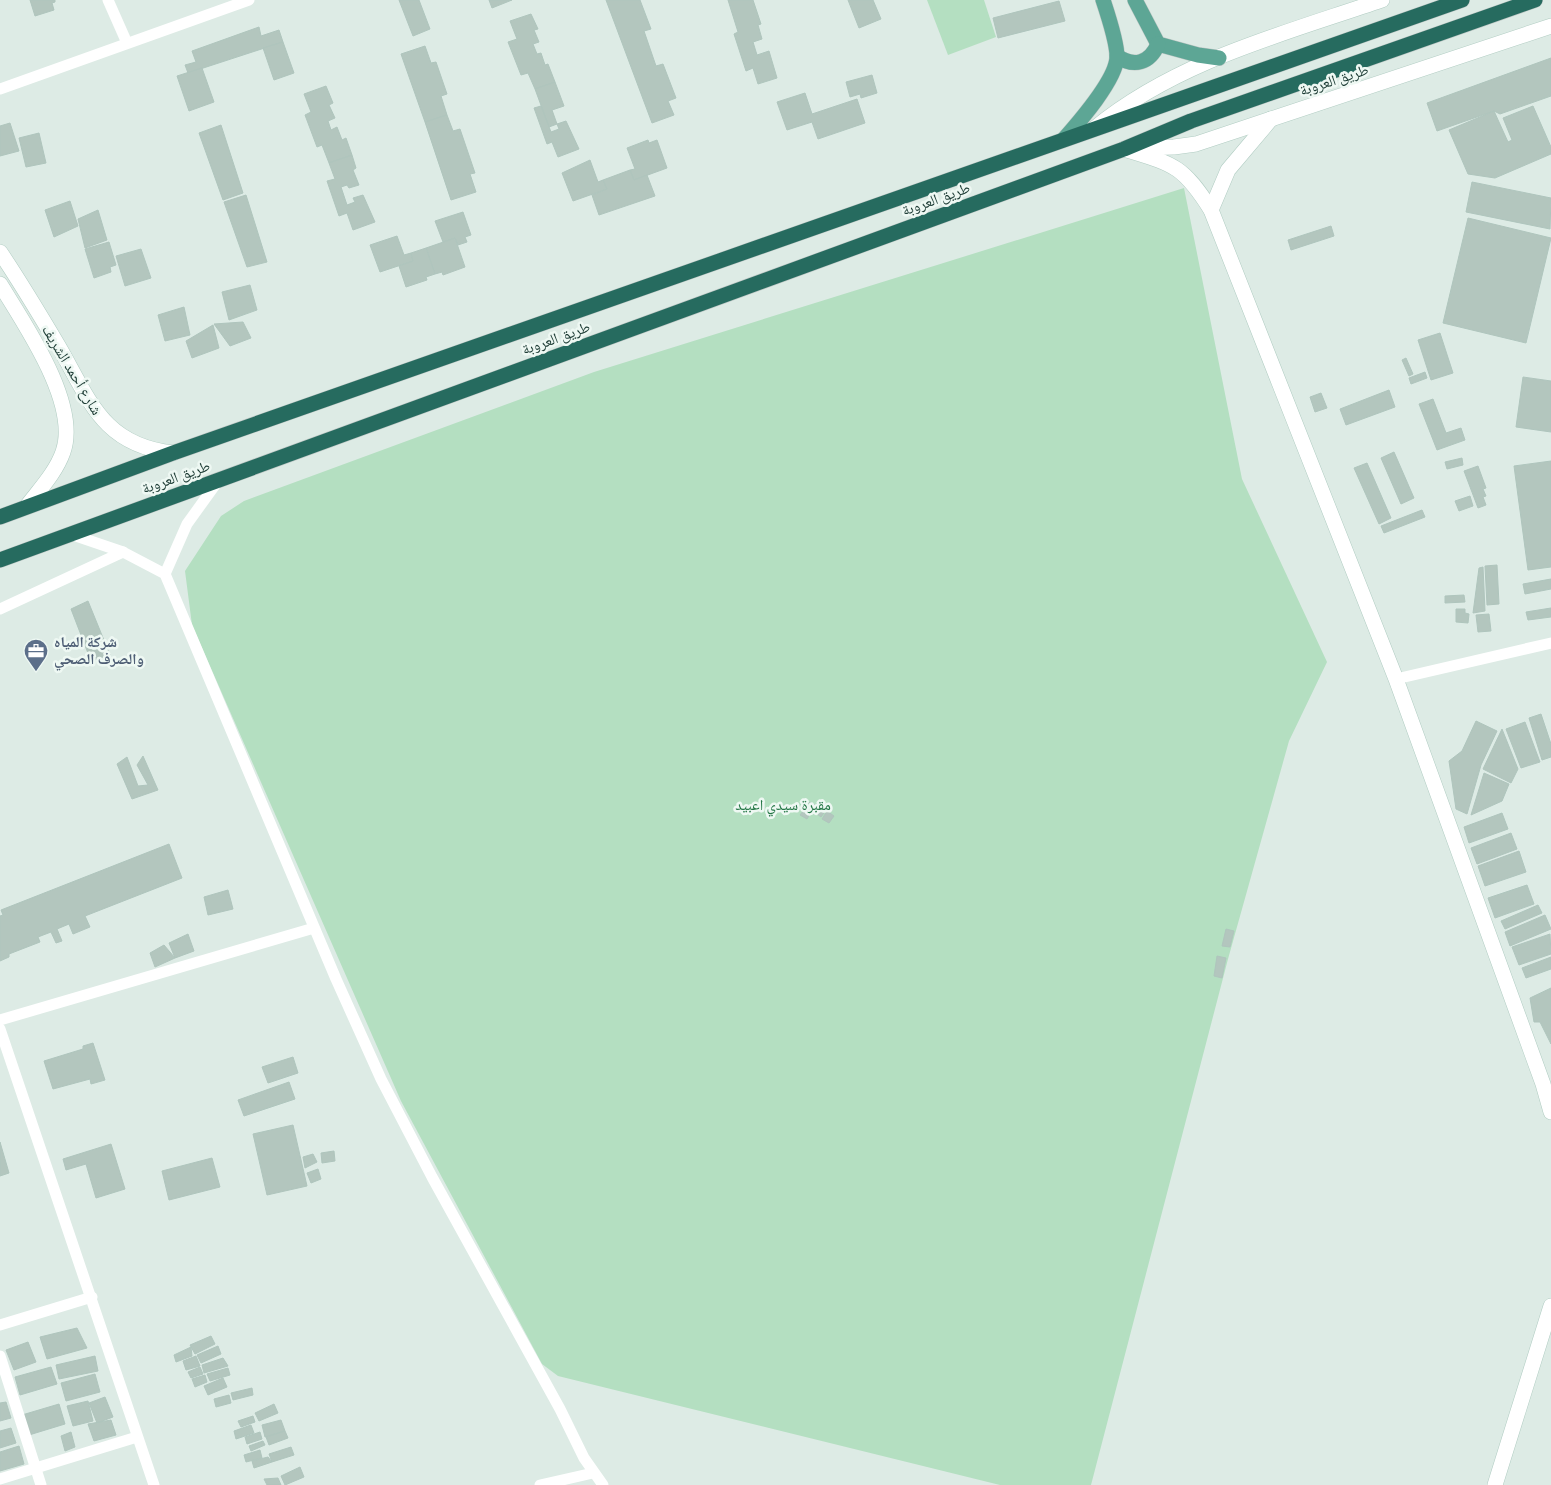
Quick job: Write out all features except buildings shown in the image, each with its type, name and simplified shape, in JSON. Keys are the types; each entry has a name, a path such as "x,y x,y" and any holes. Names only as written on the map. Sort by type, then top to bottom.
{"highway":[{"name":"طريق العروبة","path":"0,517 173,453 1462,0"},
{"name":"طريق العروبة","path":"0,560 1124,148 1191,121 1535,0"}],"main road":[{"path":"1064,139 1096,102 1115,66 1117,56 1103,0"},
{"path":"1135,0 1158,44 1198,55 1219,58"},
{"name":"طريق العروبة","path":"1094,129 1148,90 1187,70 1382,0"},
{"name":"طريق العروبة","path":"1124,148 1174,147 1196,144 1272,117 1372,87 1551,26"},
{"path":"1117,56 1130,63 1141,62 1151,57 1158,44"},
{"path":"1211,210 1228,170 1272,117"},
{"path":"1124,148 1168,163 1185,174 1196,186 1211,210 1396,679 1547,1087 1551,1112"},
{"name":"شارع أحمد الشريف","path":"0,252 35,307 79,413 66,440 60,460 27,506"},
{"name":"شارع أحمد الشريف","path":"0,284 41,356 63,402 79,413 146,448 173,453"},
{"path":"1495,1485 1551,1306"},
{"path":"1534,1363 1551,1341"}],"street":[{"path":"108,0 127,43"},
{"path":"0,89 249,0"},
{"path":"165,574 187,524 220,479"},
{"path":"70,534 123,552 165,574 358,1029 406,1128 594,1473 603,1485"},
{"path":"0,609 123,552"},
{"path":"1396,679 1551,643"},
{"path":"0,1020 314,928"},
{"path":"0,1029 154,1485"},
{"path":"0,1325 92,1297"},
{"path":"0,1356 40,1485"},
{"path":"0,1479 137,1437"},
{"path":"540,1485 594,1473"}],"green space":[{"path":"927,0 984,0 996,37 948,55"},
{"name":"مقبرة سيدي اعبيد","path":"1184,188 1242,479 1327,662 1289,741 1228,959 1091,1485 1000,1485 558,1376 542,1364 401,1101 192,625 185,571 221,516 244,501 594,372"}],"place":[{"name":"شركة المياه والصرف الصحي","path":"36,672"}]}
